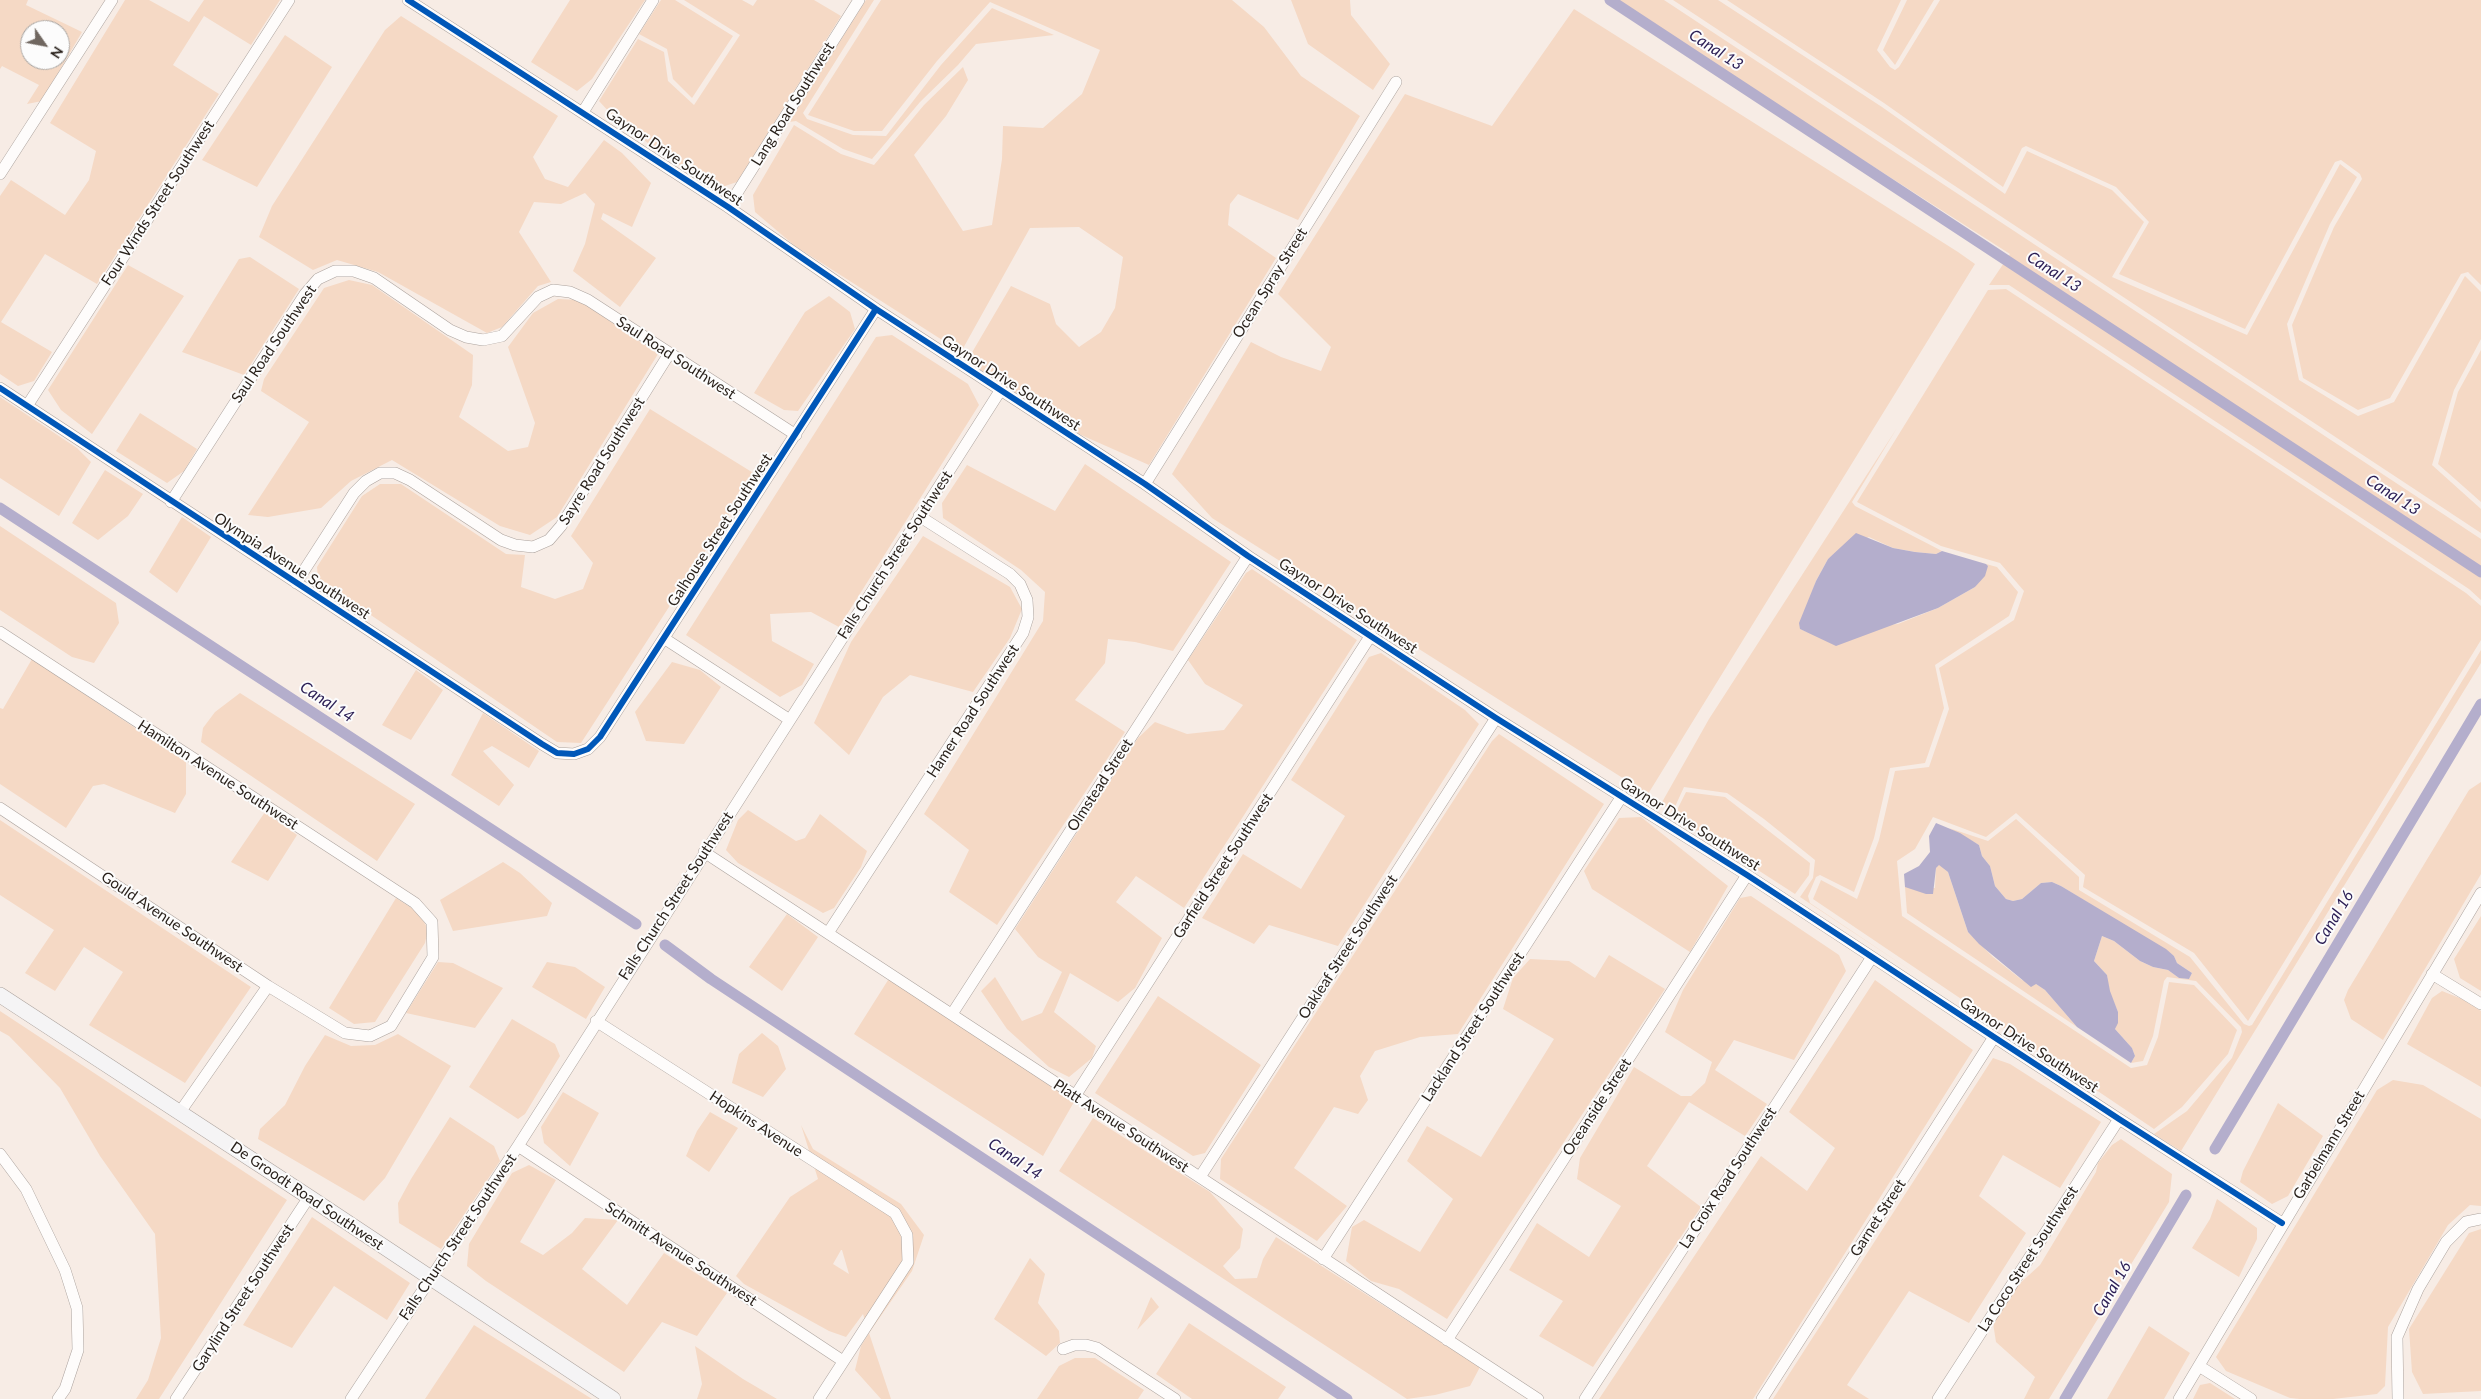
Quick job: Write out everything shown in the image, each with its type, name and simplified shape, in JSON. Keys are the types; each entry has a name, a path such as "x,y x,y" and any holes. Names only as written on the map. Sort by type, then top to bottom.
{"street":[{"path":"0,174 112,0"},
{"name":"Four Winds Street Southwest","path":"27,406 289,0"},
{"name":"Gaynor Drive Southwest","path":"408,0 728,207 876,310 1145,484 1248,556 1496,718 1747,875 2118,1120 2282,1223"},
{"path":"583,112 653,0"},
{"name":"Lang Road Southwest","path":"728,207 859,0"},
{"name":"Ocean Spray Street","path":"1145,484 1396,82"},
{"name":"Saul Road Southwest","path":"171,502 305,294 318,279 335,271 354,271 374,278 450,330 466,337 483,340 502,336 538,297 553,290 570,292 588,300 796,435"},
{"name":"Galhouse Street Southwest","path":"574,754 588,749 600,737 876,310"},
{"name":"Sayre Road Southwest","path":"296,583 354,492 366,481 380,474 395,474 410,480 501,540 515,546 532,547 549,540 561,526 669,354"},
{"name":"Olympia Avenue Southwest","path":"0,388 542,744 557,753 574,754"},
{"name":"Falls Church Street Southwest","path":"351,1399 429,1278 518,1146 596,1021 1000,391"},
{"name":"Hamer Road Southwest","path":"828,933 1023,634 1028,617 1027,600 1020,584 1010,574 919,516"},
{"name":"Olmstead Street","path":"952,1014 1248,556"},
{"name":"Hamilton Avenue Southwest","path":"0,632 415,904 432,922 433,957 391,1026 370,1036 345,1033"},
{"name":"Garfield Street Southwest","path":"1075,1096 1371,636"},
{"path":"665,639 790,720"},
{"name":"Oakleaf Street Southwest","path":"1200,1177 1496,718"},
{"name":"Lackland Street Southwest","path":"1323,1259 1622,796"},
{"name":"Gould Avenue Southwest","path":"0,808 268,986 345,1033"},
{"name":"Platt Avenue Southwest","path":"704,852 1538,1399"},
{"name":"Oceanside Street","path":"1447,1340 1747,875"},
{"name":"Garbelmann Street","path":"2179,1399 2282,1223 2481,893"},
{"name":"La Croix Road Southwest","path":"1585,1399 1872,957"},
{"path":"2432,974 2481,1004"},
{"path":"180,1112 268,986"},
{"name":"De Groodt Road Southwest","path":"0,995 613,1399"},
{"name":"Hopkins Avenue","path":"596,1021 895,1213 907,1235 908,1262 843,1361"},
{"name":"Garnet Street","path":"1762,1399 1994,1037"},
{"name":"La Coco Street Southwest","path":"1938,1399 2118,1120"},
{"name":"Schmitt Avenue Southwest","path":"518,1146 843,1361"},
{"path":"0,1154 26,1189 65,1270 77,1308 78,1350 65,1388 58,1399"},
{"name":"Garylind Street Southwest","path":"176,1399 309,1197"},
{"path":"2398,1399 2397,1337 2418,1289 2446,1242 2466,1222 2481,1219"},
{"path":"1063,1349 1074,1345 1098,1348 1175,1399"},
{"path":"819,1399 843,1361"},
{"path":"2199,1366 2251,1399"}],"shaded area":[{"path":"0,0 28,0 26,5 57,20 20,20 20,70 60,70 42,101 27,104 39,85 2,66 0,69"},
{"path":"125,0 149,0 189,22 204,0 280,0 251,45 204,16 173,65 219,94 97,284 45,254 1,322 52,352 34,381 18,386 0,374 0,196 11,180 65,215 89,180 96,151 50,123"},
{"path":"570,0 645,0 592,79 577,91 531,62"},
{"path":"661,0 675,0 733,36 692,98 673,79 667,49 639,34"},
{"path":"684,0 742,0 753,6 757,0 814,0 841,16 737,182 719,188 668,159 611,114 599,101 638,39 664,52 668,81 694,105 740,35"},
{"path":"866,0 874,0 803,113 807,119 853,135 886,136 941,65 992,8 1054,35 976,44 958,65 920,102 872,159 843,149 796,121 789,122"},
{"path":"881,0 1232,0 1264,27 1301,76 1360,116 1298,220 1238,194 1230,204 1228,225 1276,258 1149,465 1079,434 967,361 1011,286 1050,304 1056,324 1079,347 1101,332 1115,308 1123,257 1079,227 1030,228 961,352 795,246 755,212 753,195 794,125 841,154 874,165 924,105 963,67 968,80 946,116 914,155 963,231 992,225 1002,159 1003,126 1043,128 1082,94 1100,50 990,2 937,61 882,131 854,131 808,115"},
{"path":"1291,0 1350,0 1351,15 1390,64 1373,90 1308,44"},
{"path":"1613,0 1664,0 2481,539 2481,600 2469,589 2009,285 1989,285 2010,254"},
{"path":"1673,0 1718,0 1882,107 2005,194 2027,151 2112,190 2144,222 2112,277 2247,335 2340,164 2357,177 2330,224 2287,324 2299,380 2358,416 2394,402 2465,276 2481,292 2481,339 2454,390 2432,465 2481,509 2481,533"},
{"path":"1727,0 1901,0 1877,50 1890,67 1895,70 1899,67 1940,0 2481,0 2481,285 2468,272 2461,274 2390,398 2358,410 2303,378 2292,325 2334,227 2362,179 2360,174 2341,160 2335,162 2245,329 2119,274 2149,222 2116,187 2026,146 2022,148 2003,187 1884,103"},
{"path":"1907,0 1934,0 1895,65 1883,50"},
{"path":"1574,9 1975,264 1648,794 1212,518 1172,474 1251,342 1281,357 1321,371 1331,347 1278,294 1405,94 1492,126"},
{"path":"401,16 558,116 533,157 545,179 568,187 604,140 622,153 651,183 632,227 603,213 601,219 656,258 620,307 573,271 585,244 595,204 585,193 561,204 534,202 519,232 551,282 538,286 502,327 487,333 378,272 337,260 313,270 259,237 272,206 385,30"},
{"path":"70,26 82,32 70,53"},
{"path":"285,35 332,67 257,187 202,160"},
{"path":"250,257 299,289 244,375 182,352 239,259"},
{"path":"128,265 184,296 92,434 61,410 48,390"},
{"path":"349,280 372,285 473,355 472,385 459,417 508,451 528,447 535,423 508,347 533,313 558,299 579,300 658,354 557,517 530,535 500,526 392,460 351,481 321,508 268,517 248,515 309,422 261,391 264,379 324,288"},
{"path":"2006,289 2466,593 2481,606 2481,640 2248,1021 2194,953 2083,887 2085,875 2016,813 1986,837 1933,817 1915,849 1897,861 1902,916 2131,1068 2147,1065 2158,1037 2169,982 2194,985 2237,1030 2228,1054 2182,1107 2154,1129 1813,899 1821,880 1857,899 1879,840 1895,771 1929,767 1949,709 1939,668 2014,620 2024,591 2000,563 1941,546 1857,502 1988,290"},
{"path":"829,296 850,312 855,329 798,411 784,410 754,393 805,312"},
{"path":"892,335 968,384 979,405 839,627 811,612 770,614 772,641 814,664 802,685 780,697 686,635 876,337"},
{"path":"2481,350 2481,502 2438,464 2458,392"},
{"path":"0,397 77,448 91,462 59,516 0,478"},
{"path":"650,409 755,474 581,743 557,742 318,579 317,567 362,496 380,484 401,484 506,554 525,555 521,587 555,599 583,589 593,563 571,536"},
{"path":"140,413 197,449 184,471 167,483 116,451"},
{"path":"1897,428 1852,502 1855,506 1942,551 1936,554 1893,548 1869,537 1840,550 1828,559 1816,581 1800,629 1807,632 1898,624 1938,608 1975,587 1988,566 1986,564 1997,567 2018,592 2009,616 1935,665 1944,708 1925,763 1890,768 1874,838 1854,892 1820,875 1816,877 1808,896 1810,903 1922,978 1800,897 1813,878 1815,860 1764,819 1727,793 1684,787 1673,811 1661,804 1709,719"},
{"path":"1085,464 1231,562 1173,651 1135,642 1108,639 1105,663 1075,700 1125,732 997,925 949,892 969,850 924,814 1043,621 1045,592 1021,570 943,518 942,503 967,465 1055,511"},
{"path":"105,470 143,494 128,516 98,540 72,523"},
{"path":"182,517 211,537 177,593 149,572"},
{"path":"0,526 116,603 119,623 94,663 72,657 0,610"},
{"path":"1856,533 1893,548 1936,554 1942,551 1988,566 1985,576 1975,587 1938,608 1836,646 1800,629 1799,623 1816,581 1828,559"},
{"path":"923,536 1010,587 1022,609 1010,638 973,692 910,675 883,697 849,755 814,723 851,642"},
{"path":"1252,569 1357,640 1184,908 1136,876 1116,902 1162,938 1135,988 1118,1002 1070,973 1054,1012 1096,1046 1092,1058 1069,1077 1049,1067 1007,1029 981,991 995,977 1022,1021 1042,1013 1062,972 1038,957 1015,929 1138,738 1155,722 1187,734 1224,730 1243,705 1205,684 1188,660 1246,573"},
{"path":"2481,650 2481,663 2181,1151 2154,1134 2187,1111 2232,1058 2242,1032 2241,1027 2196,981 2167,977 2164,981 2153,1036 2143,1061 2131,1063 2135,1056 2132,1048 2115,1029 2118,1012 2109,991 2107,975 2094,961 2102,936 2114,941 2140,961 2153,967 2168,970 2179,978 2189,979 2192,973 2177,963 2174,956 2052,882 2041,883 2022,899 2013,901 2006,899 1995,886 1990,866 1982,856 1979,845 1949,828 1988,841 2016,819 2079,877 2079,890 2190,957 2244,1024 2252,1025"},
{"path":"1381,653 1465,710 1479,724 1338,946 1269,925 1254,944 1202,918 1243,854 1301,889 1345,816 1291,780 1369,657"},
{"path":"32,659 186,762 186,794 175,813 104,784 93,786 66,828 0,784 0,708 3,709"},
{"path":"672,662 700,670 721,687 684,744 646,741 635,712"},
{"path":"416,670 443,690 411,740 382,725"},
{"path":"240,693 415,804 377,861 201,742 203,728 215,712"},
{"path":"483,713 539,751 529,768 492,746 483,751 514,785 499,806 451,775"},
{"path":"1499,734 1604,804 1458,1034 1420,1037 1375,1051 1360,1076 1368,1100 1358,1114 1334,1107 1294,1168 1347,1206 1317,1241 1220,1179 1221,1159 1492,741"},
{"path":"2481,782 2481,874 2383,1040 2351,1019 2344,1000 2348,990 2469,790"},
{"path":"1686,792 1725,797 1810,863 1809,875 1795,894 1696,830 1677,810"},
{"path":"748,810 796,841 805,838 820,814 867,851 861,867 834,908 823,913 738,863 726,850 738,820"},
{"path":"265,812 297,835 268,881 231,862"},
{"path":"1641,817 1728,886 1690,952 1592,889 1584,871 1619,818"},
{"path":"0,820 251,987 185,1083 89,1025 123,972 84,947 55,991 25,973 54,930 0,895"},
{"path":"1936,823 1960,833 1979,845 1982,856 1990,866 1995,886 2006,899 2013,901 2022,899 2041,883 2052,882 2166,949 2174,956 2177,963 2192,973 2189,979 2179,978 2168,970 2153,967 2140,961 2114,941 2102,936 2094,961 2107,975 2110,991 2118,1012 2118,1023 2115,1029 2132,1048 2135,1056 2131,1063 2077,1027 2045,990 2036,984 2031,987 1979,944 1968,932 1948,872 1939,865 1936,868 1933,894 1926,894 1905,887 1904,874 1919,866 1930,852 1929,836"},
{"path":"503,862 520,873 552,903 547,916 453,931 440,900"},
{"path":"1939,864 1948,872 1968,932 1993,957 2022,980 2036,984 2045,990 2077,1027 1907,913 1905,887 1935,888 1936,868"},
{"path":"1751,896 1839,955 1846,971 1794,1060 1734,1040 1715,1070 1767,1104 1745,1136 1689,1102 1647,1166 1701,1207 1593,1367 1539,1336 1563,1301 1509,1270 1537,1223 1589,1257 1621,1206 1577,1179 1580,1158 1634,1067 1681,1096 1691,1096 1705,1083 1712,1062 1665,1032 1683,990 1740,898"},
{"path":"396,898 418,912 428,929 425,943 375,1022 354,1024 329,1008"},
{"path":"787,914 818,937 782,991 749,967"},
{"path":"2481,916 2481,991 2460,978 2454,959"},
{"path":"1609,955 1665,989 1447,1319 1399,1289 1371,1281 1346,1261 1352,1227 1364,1220 1420,1252 1453,1199 1407,1161 1427,1126 1481,1157 1554,1039 1503,1009 1513,978 1530,959 1569,961 1595,978"},
{"path":"438,962 453,963 503,988 475,1028 406,1013"},
{"path":"547,962 575,967 605,987 586,1019 532,987"},
{"path":"890,977 1074,1102 1043,1156 854,1034"},
{"path":"1875,980 1973,1050 1753,1399 1599,1399 1761,1156 1807,1191 1835,1148 1789,1112"},
{"path":"2442,991 2462,999 2481,1011 2481,1087 2407,1044 2432,998"},
{"path":"1158,996 1261,1065 1205,1153 1193,1156 1095,1093"},
{"path":"0,1011 287,1200 159,1399 136,1399 148,1380 161,1338 155,1234 100,1156 60,1088 9,1036 0,1031"},
{"path":"512,1019 555,1044 560,1056 525,1114 518,1119 469,1087"},
{"path":"762,1033 778,1046 786,1069 763,1097 732,1083 739,1054"},
{"path":"398,1034 451,1066 385,1178 364,1201 258,1139 260,1129 285,1105 305,1066 325,1035 351,1046 375,1045"},
{"path":"1993,1058 2010,1064 2101,1122 2060,1188 2003,1155 1979,1196 2026,1233 1969,1323 1909,1291 1847,1385 1869,1399 1773,1399"},
{"path":"2393,1080 2423,1085 2481,1119 2481,1206 2470,1205 2448,1225 2388,1327 2385,1386 2377,1394 2333,1399 2300,1399 2290,1398 2226,1371 2216,1357 2377,1090"},
{"path":"563,1092 599,1113 570,1166 544,1143 541,1127"},
{"path":"2278,1103 2323,1136 2288,1196 2272,1204 2240,1182 2243,1171"},
{"path":"710,1112 738,1128 709,1172 686,1156 697,1131"},
{"path":"450,1117 494,1146 500,1161 441,1249 399,1223 398,1203"},
{"path":"1093,1118 1210,1192 1243,1229 1240,1248 1223,1266 1235,1279 1257,1278 1263,1259 1276,1237 1480,1367 1470,1386 1435,1395 1407,1399 1059,1171"},
{"path":"801,1125 813,1149 901,1204 924,1235 912,1271 869,1333 863,1314 846,1337 829,1331 744,1284 736,1276 790,1197 818,1179","holes":["842,1250 849,1274 833,1264"]},
{"path":"2121,1139 2172,1174 2169,1202 2049,1399 2024,1399 2035,1377 1996,1342 1993,1323 2018,1285 2040,1265 2096,1172 2098,1163 2112,1145"},
{"path":"529,1165 556,1180 520,1242 543,1255 572,1233 585,1218 618,1220 582,1269 627,1305 664,1253 727,1293 697,1336 662,1322 624,1372 486,1281 467,1266 469,1244 512,1173"},
{"path":"2217,1199 2257,1228 2257,1239 2239,1277 2192,1248 2210,1219"},
{"path":"312,1217 410,1283 387,1320 334,1286 292,1348 243,1325"},
{"path":"2481,1229 2481,1391 2423,1394 2412,1372 2409,1329 2469,1233"},
{"path":"1030,1258 1045,1274 1038,1303 1059,1331 1060,1343 1046,1356 994,1319"},
{"path":"1151,1297 1159,1307 1137,1330"},
{"path":"1189,1323 1286,1387 1278,1399 1192,1399 1156,1374"},
{"path":"474,1325 592,1399 425,1399"},
{"path":"2149,1326 2190,1353 2164,1399 2107,1399"},
{"path":"869,1333 891,1399 881,1399 855,1370 861,1346"},
{"path":"695,1346 743,1379 777,1399 697,1399 702,1384"},
{"path":"1075,1358 1095,1358 1144,1390 1138,1399 1037,1399 1059,1366"},
{"path":"2210,1383 2235,1399 2193,1399 2200,1385"}],"waterway":[{"name":"Canal 13","path":"1610,0 2481,572"},
{"name":"Canal 14","path":"0,508 636,924"},
{"name":"Canal 16","path":"2215,1149 2481,704"},
{"name":"Canal 14","path":"665,945 711,979 1347,1399"},
{"name":"Canal 16","path":"2065,1399 2186,1195"}],"cycle path":[{"path":"408,0 728,207 876,309 1145,484 1248,556 1496,718 1747,875 2119,1119 2282,1223"},
{"path":"0,388 542,744 557,753 574,754 588,749 600,737 876,309"}]}
